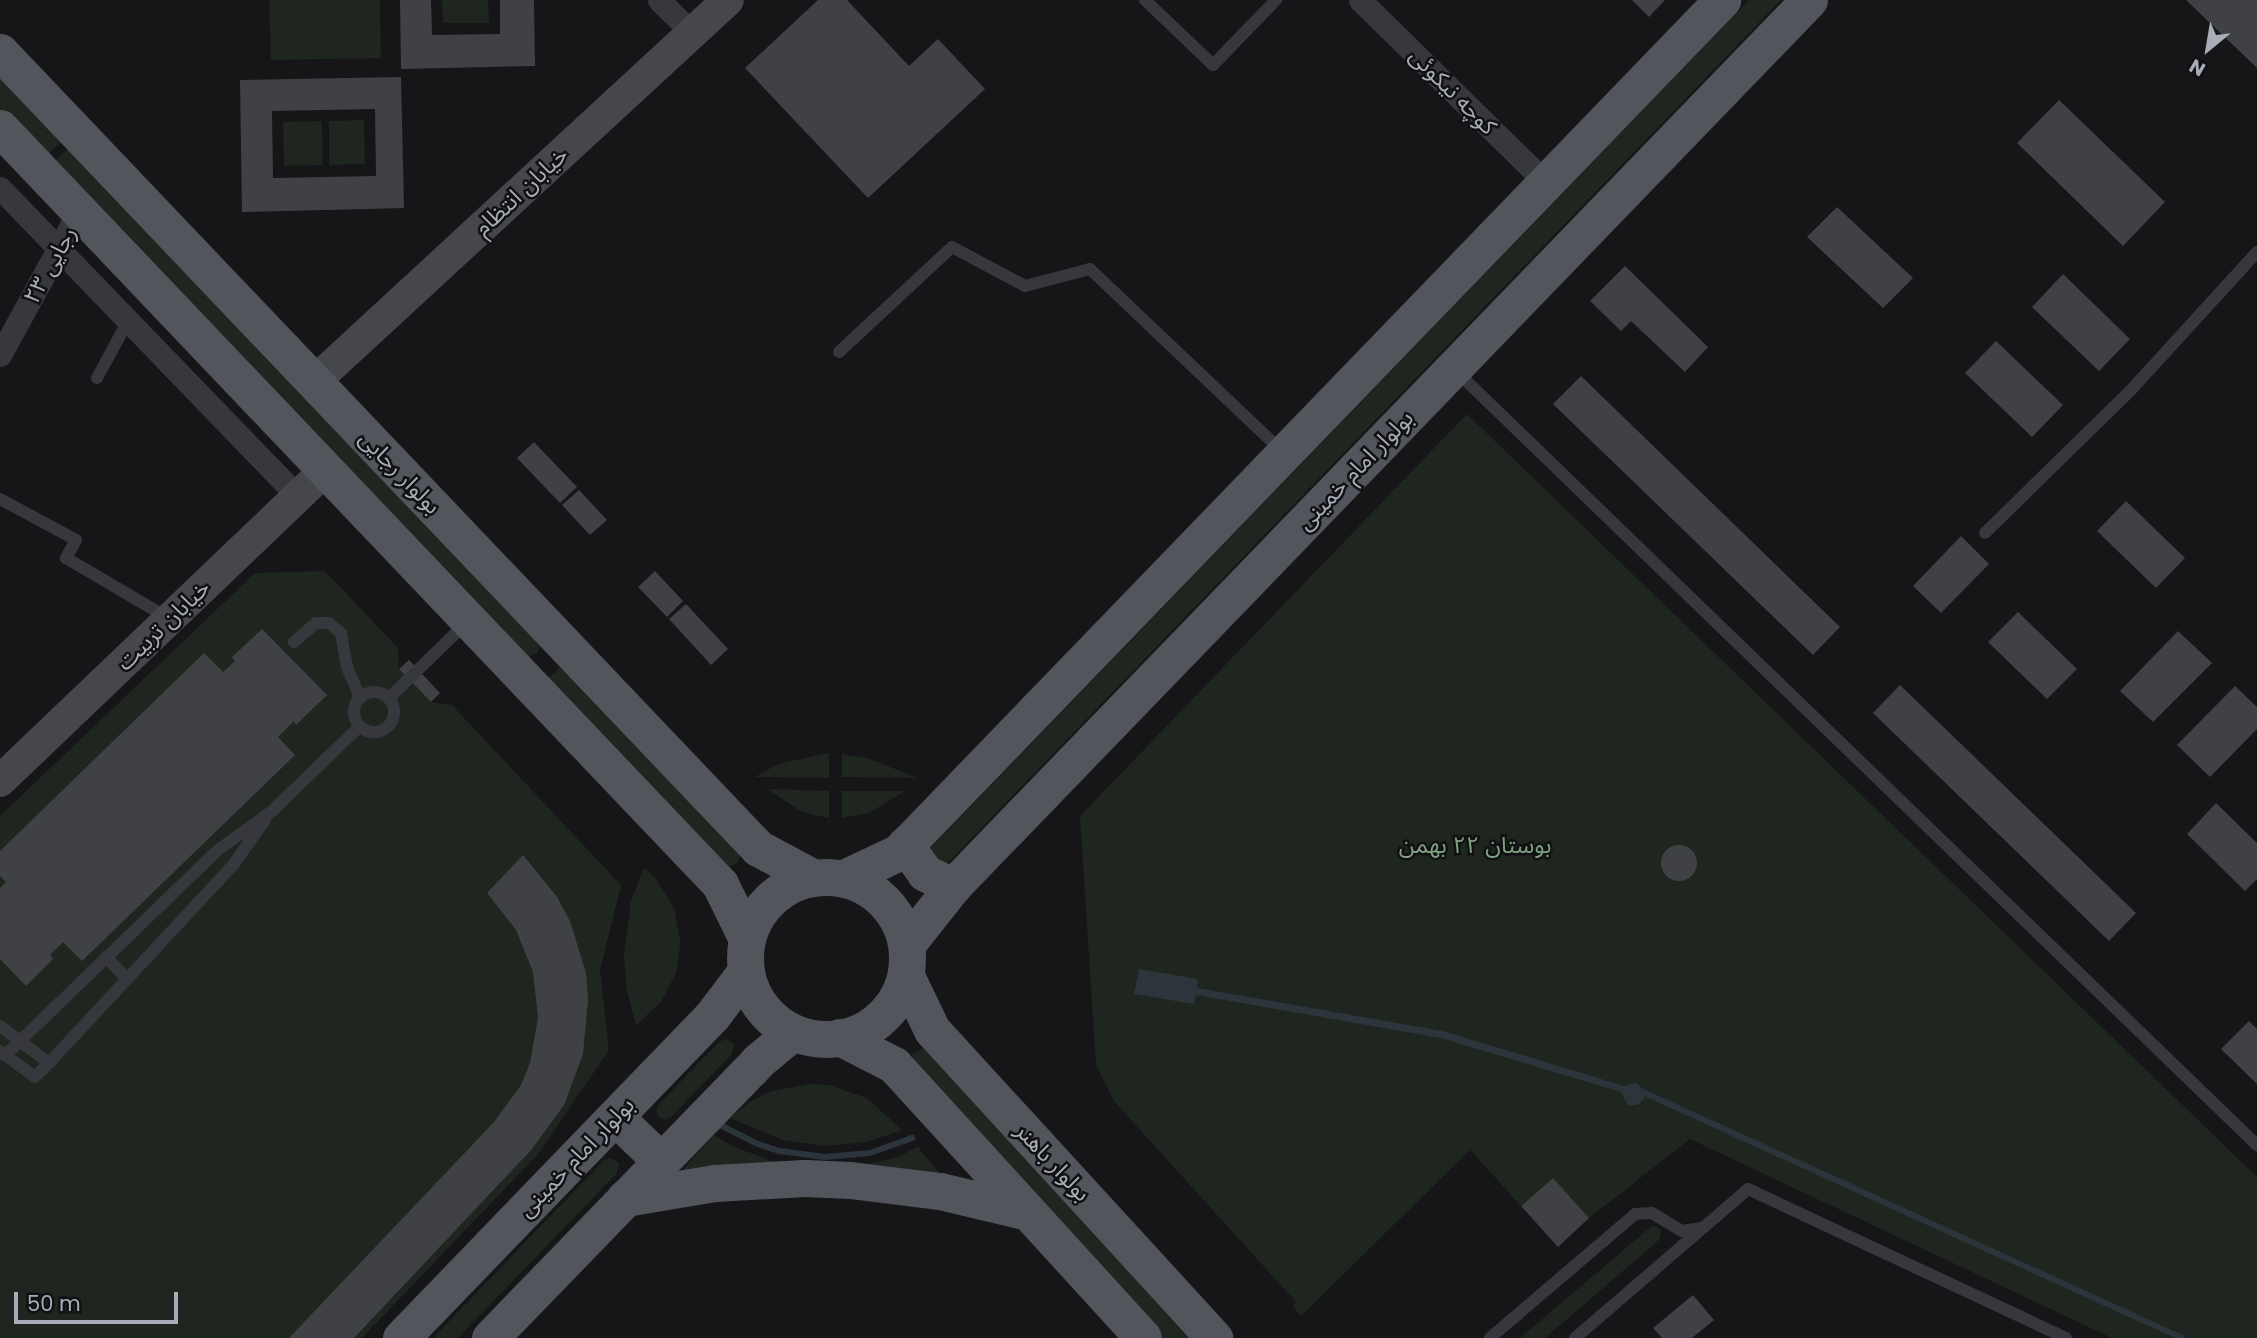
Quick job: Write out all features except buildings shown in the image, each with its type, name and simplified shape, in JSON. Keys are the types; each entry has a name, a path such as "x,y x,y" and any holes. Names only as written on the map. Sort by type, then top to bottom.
{"main road":[{"path":"747,955 760,911 770,898 790,885 828,878 899,852 1722,0"},
{"name":"بولوار امام خمینی","path":"906,960 953,886 1809,0"},
{"name":"بولوار رجایی","path":"0,52 758,848 828,878"},
{"path":"0,128 720,884 747,955 757,1001 773,1019 793,1032 808,1037 840,1038 856,1034 883,1017 897,998 906,960 895,914 885,902 873,891 828,878"},
{"path":"509,663 527,670 546,663 554,644 547,627"},
{"path":"905,845 925,873 953,886"},
{"name":"بولوار امام خمینی","path":"401,1338 712,1016 747,955"},
{"name":"بولوار باهنر","path":"906,960 932,1030 1214,1338"},
{"path":"490,1338 758,1061 793,1032"},
{"path":"840,1038 894,1065 1143,1338"},
{"path":"615,1117 661,1161"},
{"path":"625,1198 715,1183 793,1178 850,1180 940,1191 1028,1212"}],"street":[{"path":"659,0 692,33"},
{"name":"خیابان انتظام","path":"314,382 728,0"},
{"name":"کوچه نیکوئی","path":"1360,0 1546,183"},
{"path":"0,188 298,496"},
{"name":"رجایی ۲۳","path":"0,355 79,211"},
{"name":"خیابان تربیت","path":"2,777 326,470"}],"lane":[{"path":"1145,0 1213,65 1276,0"},
{"path":"839,352 952,247 1025,286 1090,270 1284,453"},
{"path":"1985,533 2130,390 2257,252"},
{"path":"97,378 128,321"},
{"path":"1453,369 2257,1145"},
{"path":"0,499 76,540 66,558 170,619"},
{"path":"389,698 469,621"},
{"path":"294,642 316,623 329,624 341,633 346,667 360,698"},
{"path":"374,692 389,698 394,712 388,726 374,732 360,726 354,711 360,698 374,692"},
{"path":"272,811 233,865 35,1077 3,1053 20,1041 218,850 272,811 360,726"},
{"path":"106,957 127,979"},
{"path":"0,1026 49,1063"},
{"path":"1575,1338 1748,1189 2066,1338"},
{"path":"1490,1338 1628,1219 1644,1212 1661,1216 1667,1222 1672,1229 1673,1246 1664,1261"},
{"path":"1667,1222 1691,1231 1706,1224"}],"green space":[{"path":"269,0 380,0 381,58 271,60"},
{"path":"442,0 488,0 489,23 443,23"},
{"path":"1749,0 1781,0 940,871 924,855"},
{"path":"0,71 65,139 45,157 0,109"},
{"path":"364,120 365,164 329,165 329,121"},
{"path":"322,121 323,165 284,166 283,122"},
{"path":"71,146 541,644 537,653 528,657 52,164"},
{"name":"بوستان ۲۲ بهمن","path":"1467,414 2257,1177 2257,1338 2112,1338 1690,1139 1589,1218 1553,1178 1521,1206 1470,1150 1301,1316 1293,1306 1296,1302 1114,1101 1096,1065 1080,816"},
{"path":"325,571 398,648 399,669 431,702 452,705 621,885 600,970 609,1050 539,1153 362,1338 0,1338 0,816 255,573"},
{"path":"563,662 741,854 737,863 728,867 544,680 555,673"},
{"path":"829,753 829,778 755,777 778,764"},
{"path":"842,754 868,758 917,778 842,777"},
{"path":"767,789 829,791 829,818 802,812"},
{"path":"842,791 905,791 869,813 842,818"},
{"path":"644,868 656,879 674,908 680,940 676,973 661,1002 636,1025 627,991 624,955 631,901"},
{"path":"726,1039 734,1044 732,1054 671,1117 665,1120 659,1117 656,1111 658,1105 719,1042"},
{"path":"924,1047 1196,1338 1161,1338 914,1069 912,1054"},
{"path":"808,1084 829,1085 867,1098 902,1130 867,1142 825,1146 782,1140 730,1118 751,1101 769,1092"},
{"path":"714,1135 732,1146 777,1163 680,1173"},
{"path":"918,1147 942,1177 859,1166 895,1158"},
{"path":"611,1158 619,1163 617,1173 458,1338 433,1338 604,1160"},
{"path":"1653,1225 1661,1230 1659,1240 1545,1338 1520,1338"}],"shaded area":[{"path":"1139,969 1198,979 1197,988 1443,1031 1624,1086 1636,1083 1644,1090 1644,1099 1637,1105 1628,1105 1621,1092 1441,1038 1196,995 1194,1004 1134,994"}],"waterway":[{"path":"1645,1093 2182,1338"},
{"path":"718,1124 758,1144 780,1151 825,1157 870,1153 912,1138"}]}
